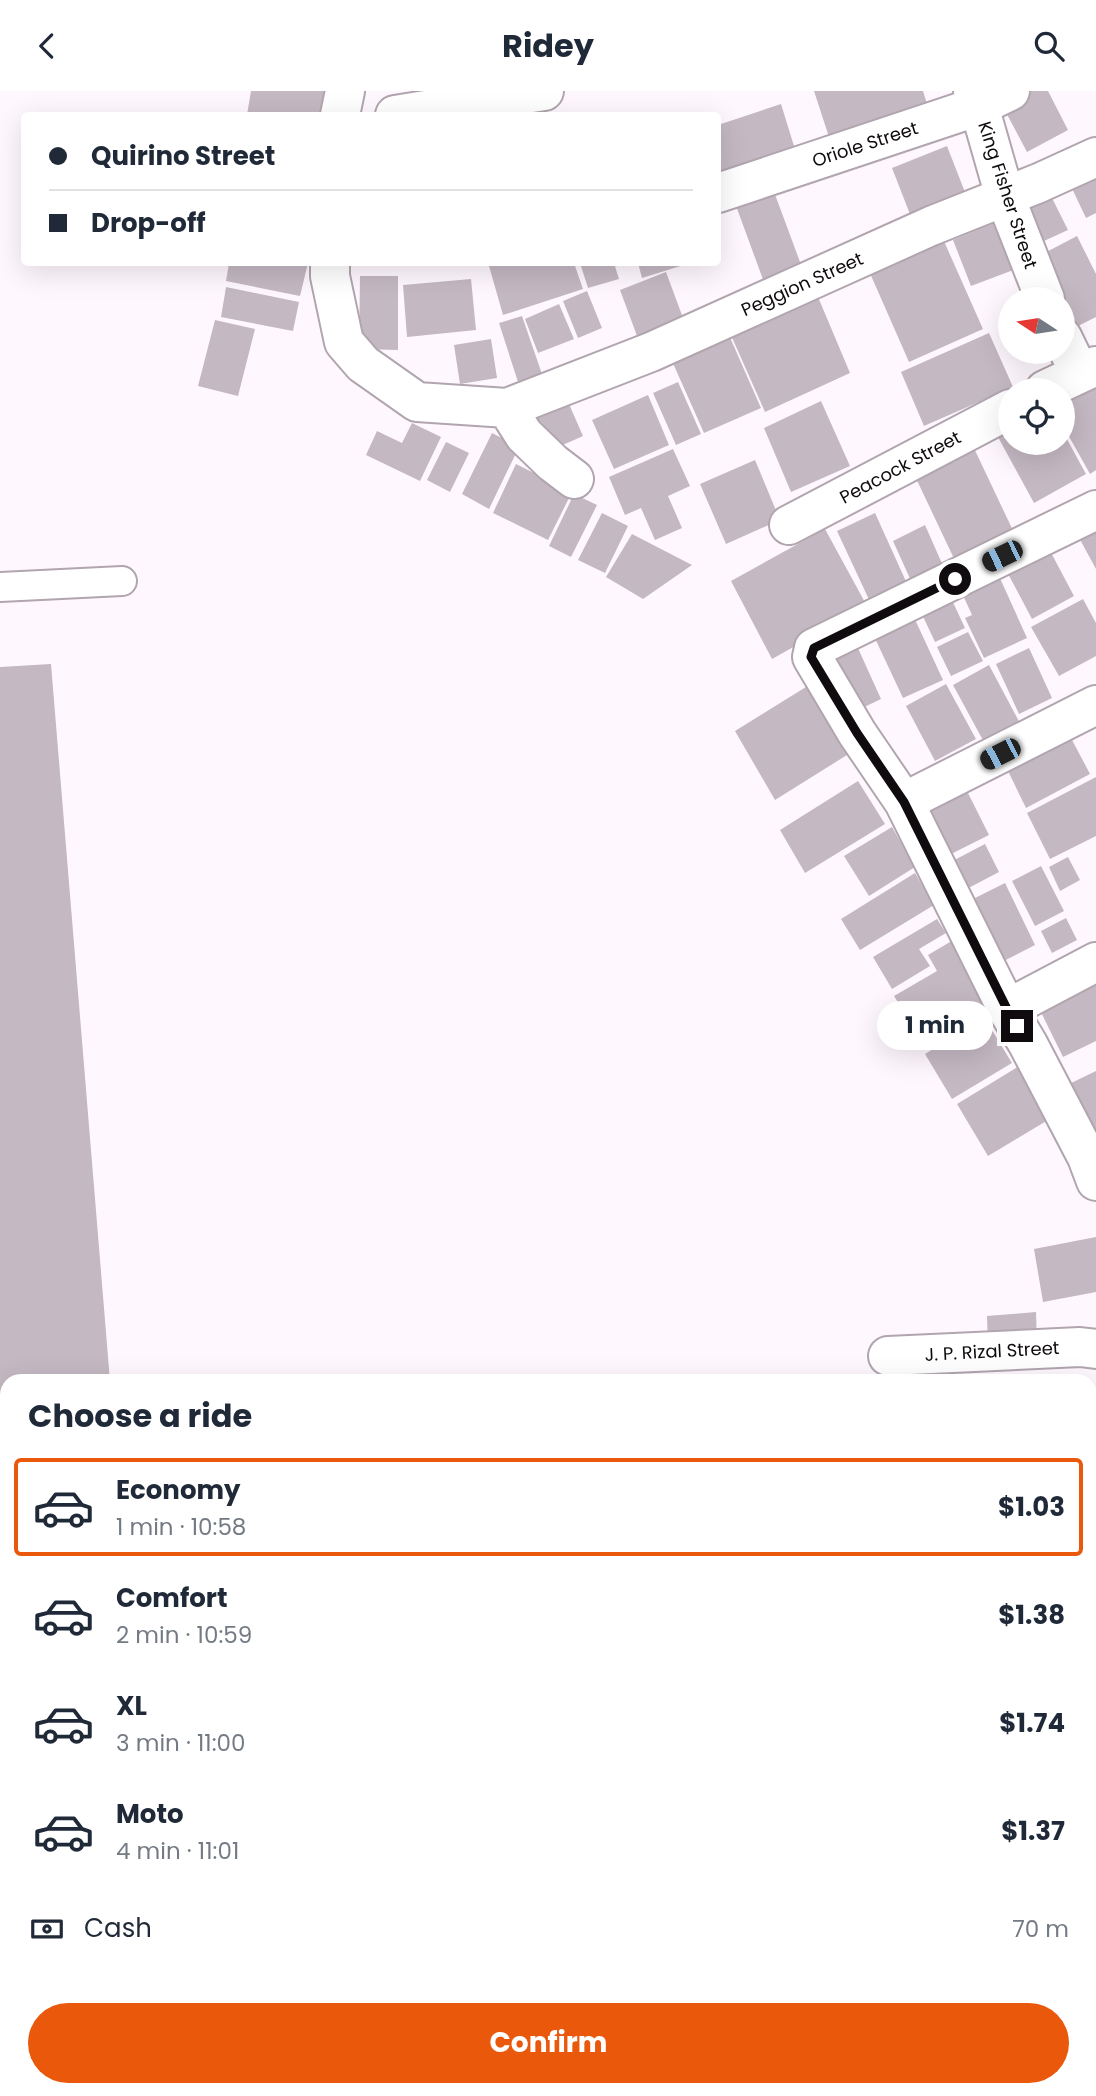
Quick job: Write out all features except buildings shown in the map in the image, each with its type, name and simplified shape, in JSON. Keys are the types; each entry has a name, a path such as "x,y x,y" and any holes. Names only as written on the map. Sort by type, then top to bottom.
{"street":[{"path":"342,112 345,91"},
{"path":"414,112 544,91"},
{"name":"Oriole Street","path":"721,192 987,96"},
{"name":"King Fisher Street","path":"987,96 1005,197 1040,287"},
{"name":"Peggion Street","path":"507,408 651,352 881,248 1096,157"},
{"path":"341,267 344,342 363,364 417,402 507,408 524,435 552,463 574,479"},
{"path":"1069,378 1087,369 1075,354"},
{"name":"Peacock Street","path":"789,525 998,415"},
{"path":"1093,1163 1007,1009 904,802 857,733 811,657 814,648 1096,510"},
{"path":"904,802 1096,705"},
{"path":"1007,1009 1096,962"},
{"name":"J. P. Rizal Street","path":"888,1356 1080,1347 1096,1349"}],"lane":[{"path":"0,587 122,581"}],"route":[{"path":"955,579 814,648 811,657 857,733 904,802 1017,1026"}]}
